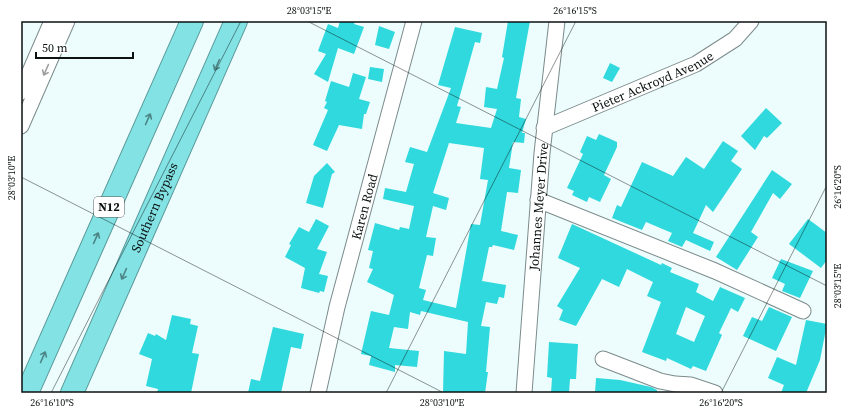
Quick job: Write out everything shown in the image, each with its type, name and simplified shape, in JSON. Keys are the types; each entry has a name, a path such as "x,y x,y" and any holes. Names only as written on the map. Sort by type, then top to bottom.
{"highway":[{"name":"N12","path":"28,393 192,21"},
{"name":"Southern Bypass","path":"72,393 236,21"}],"street":[{"path":"21,92 52,21"},
{"path":"21,126 67,21"},
{"name":"Karen Road","path":"318,393 337,307 414,21"},
{"name":"Johannes Meyer Drive","path":"524,393 544,128 557,21"},
{"name":"Pieter Ackroyd Avenue","path":"544,128 696,64 735,39 751,21"},
{"path":"538,200 715,271 803,311"},
{"path":"602,359 675,389 691,385 715,393"}],"building":[{"path":"340,21 355,21 354,24 364,27 354,54 338,48 328,82 314,74 326,54 318,51 328,24 338,28"},
{"path":"508,21 530,21 516,98 521,99 519,117 526,119 522,133 525,133 524,143 513,142 509,168 521,170 518,193 507,192 501,231 518,235 514,250 493,245 492,247 489,247 482,281 506,285 504,298 499,297 497,304 486,302 481,326 490,327 486,372 488,372 485,393 443,393 444,351 466,354 468,322 421,311 420,315 410,312 408,329 394,327 389,348 419,351 417,367 395,365 395,372 369,365 371,356 361,354 371,311 389,315 394,295 367,282 373,269 369,268 373,251 368,250 375,223 399,230 400,227 409,229 414,206 383,199 385,188 406,192 414,164 405,162 410,147 427,152 451,88 438,85 455,27 482,33 480,43 475,42 457,106 461,107 456,123 491,128 497,109 484,107 486,87 497,89 504,58 502,57","holes":["449,143 484,148 480,179 488,180 480,225 471,224 456,308 423,300 426,290 419,288 427,255 433,256 436,238 426,237 433,206 446,210 449,198 433,193"]},
{"path":"379,26 395,32 389,49 375,45"},
{"path":"610,63 620,68 612,82 603,78"},
{"path":"370,67 384,69 382,82 368,79"},
{"path":"353,73 366,77 359,99 370,102 366,114 364,114 362,129 339,125 327,151 313,145 328,110 324,108 327,102 325,101 331,81 349,87"},
{"path":"766,108 782,123 767,138 764,136 755,150 741,136"},
{"path":"599,134 617,142 617,147 604,175 611,179 600,202 589,197 587,202 572,195 574,191 567,188 583,154 580,152 587,136 596,140"},
{"path":"723,141 738,151 731,161 742,169 713,212 706,205 693,233 714,242 710,251 686,240 682,247 668,241 672,233 646,222 642,230 612,218 617,205 621,207 642,162 673,176 686,157 704,169"},
{"path":"327,163 335,172 332,174 323,208 306,203 314,176"},
{"path":"772,170 792,184 780,199 773,193 751,232 758,237 737,270 716,257"},
{"path":"316,219 329,226 317,249 327,252 319,274 328,276 324,292 320,291 319,293 301,288 305,268 285,257 291,245 289,244 299,227 309,232"},
{"path":"808,219 827,233 827,260 821,268 789,244"},
{"path":"572,224 661,265 662,263 672,268 670,272 699,284 696,292 713,301 720,287 745,298 738,312 731,308 719,333 722,335 706,371 693,366 691,369 667,358 666,361 642,352 661,302 647,296 653,282 627,269 619,287 602,279 576,326 559,320 563,310 557,306 580,268 558,258","holes":["686,307 705,316 694,342 676,334"]},
{"path":"781,259 813,271 800,298 782,291 785,284 772,278"},
{"path":"769,307 792,317 776,351 743,336 752,317 762,321"},
{"path":"172,315 191,319 190,324 198,326 192,353 199,354 191,393 157,393 158,389 146,386 152,359 139,354 148,333 155,336 156,334 166,340"},
{"path":"806,320 827,324 820,360 806,393 781,393 784,385 768,378 777,357 796,365"},
{"path":"273,327 304,334 301,349 291,347 281,393 248,393 251,379 260,381"},
{"path":"549,342 578,344 576,379 570,379 569,393 551,393 552,378 547,377"},
{"path":"596,378 620,380 651,387 657,390 657,393 595,393"}]}
